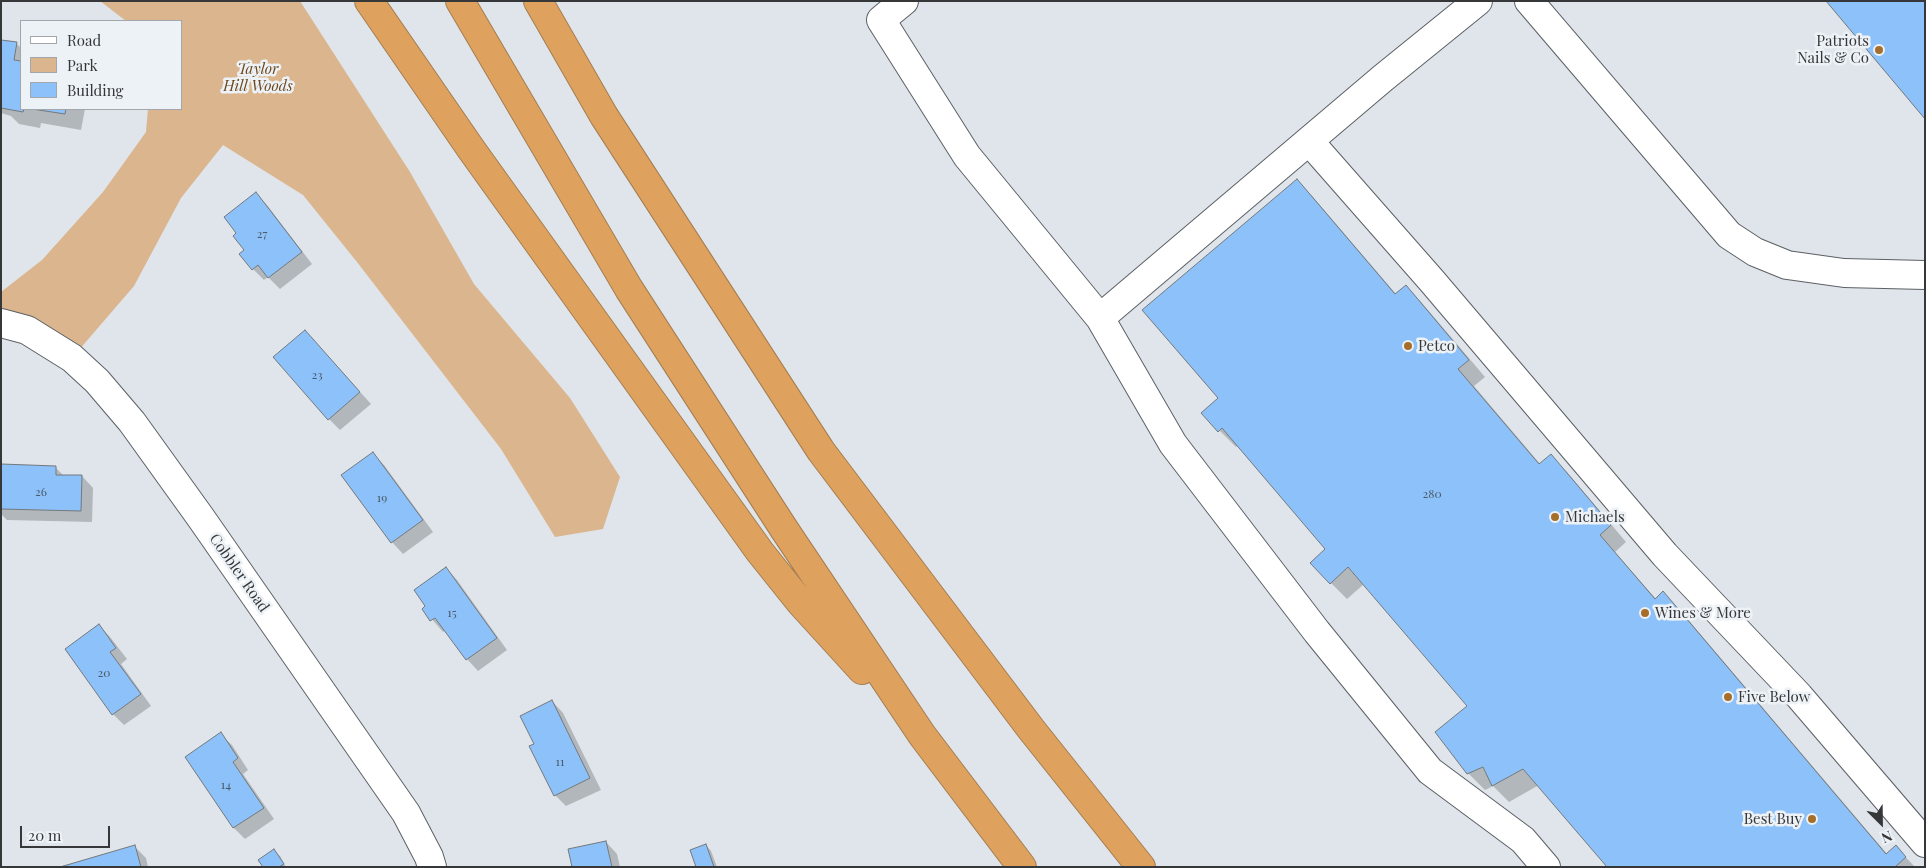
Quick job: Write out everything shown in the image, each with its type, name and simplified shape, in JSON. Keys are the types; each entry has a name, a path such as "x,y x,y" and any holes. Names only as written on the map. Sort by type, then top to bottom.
{"highway":[{"path":"369,1 471,149 760,552 800,602 922,735"},
{"path":"460,1 629,289 784,529 922,735 1022,867"},
{"path":"541,4 604,116 822,451 1031,728 1142,867"}],"street":[{"path":"904,1 875,11 967,156 1100,318 1173,444 1317,632 1430,771 1523,840 1546,867"},
{"path":"1100,318 1383,78 1478,1"},
{"path":"1529,1 1729,235 1755,252 1787,265 1844,273 1925,275"},
{"path":"1309,141 1432,281 1665,555 1798,696 1925,843"},
{"name":"Cobbler Road","path":"1,324 27,330 72,358 96,381 132,422 406,813 429,857 432,867"}],"green space":[{"name":"Taylor Hill Woods","path":"100,1 300,1 410,172 474,284 570,398 620,477 603,529 555,537 501,449 303,195 223,145 181,198 134,286 72,358 1,323 1,292 42,260 103,192 146,132 148,110 182,110 182,20 125,20"}],"building":[{"path":"1826,1 1925,1 1925,119"},
{"path":"1,40 17,42 14,60 20,61 20,110 24,110 23,112 1,108"},
{"path":"39,110 66,110 65,114"},
{"path":"1297,179 1395,294 1406,285 1469,360 1458,369 1539,464 1551,454 1611,525 1600,535 1655,599 1663,591 1886,854 1896,845 1906,857 1895,867 1607,867 1523,769 1492,786 1483,767 1467,774 1435,732 1467,706 1348,567 1330,584 1310,563 1325,549 1222,428 1218,432 1201,413 1218,398 1142,310"},
{"path":"256,192 302,252 268,278 258,265 252,270 239,254 244,250 233,236 236,233 224,217"},
{"path":"305,330 360,392 328,420 273,357"},
{"path":"373,452 423,520 391,543 341,475"},
{"path":"1,464 56,466 56,475 82,475 81,511 1,509"},
{"path":"446,567 497,638 466,660 435,618 430,621 422,609 425,606 414,590"},
{"path":"99,624 116,648 110,652 141,694 112,715 65,649"},
{"path":"552,700 590,778 554,796 529,746 534,744 520,716"},
{"path":"221,732 238,758 233,762 264,808 233,828 185,757"},
{"path":"606,841 612,867 572,867 568,849"},
{"path":"706,844 714,867 696,867 690,850"},
{"path":"135,845 141,867 60,867"},
{"path":"274,849 284,864 279,867 263,867 258,860"}],"place":[{"name":"Patriots Nails & Co","path":"1879,50"},
{"name":"Petco","path":"1408,346"},
{"name":"Michaels","path":"1555,517"},
{"name":"Wines & More","path":"1645,613"},
{"name":"Five Below","path":"1728,697"},
{"name":"Best Buy","path":"1812,819"}]}
